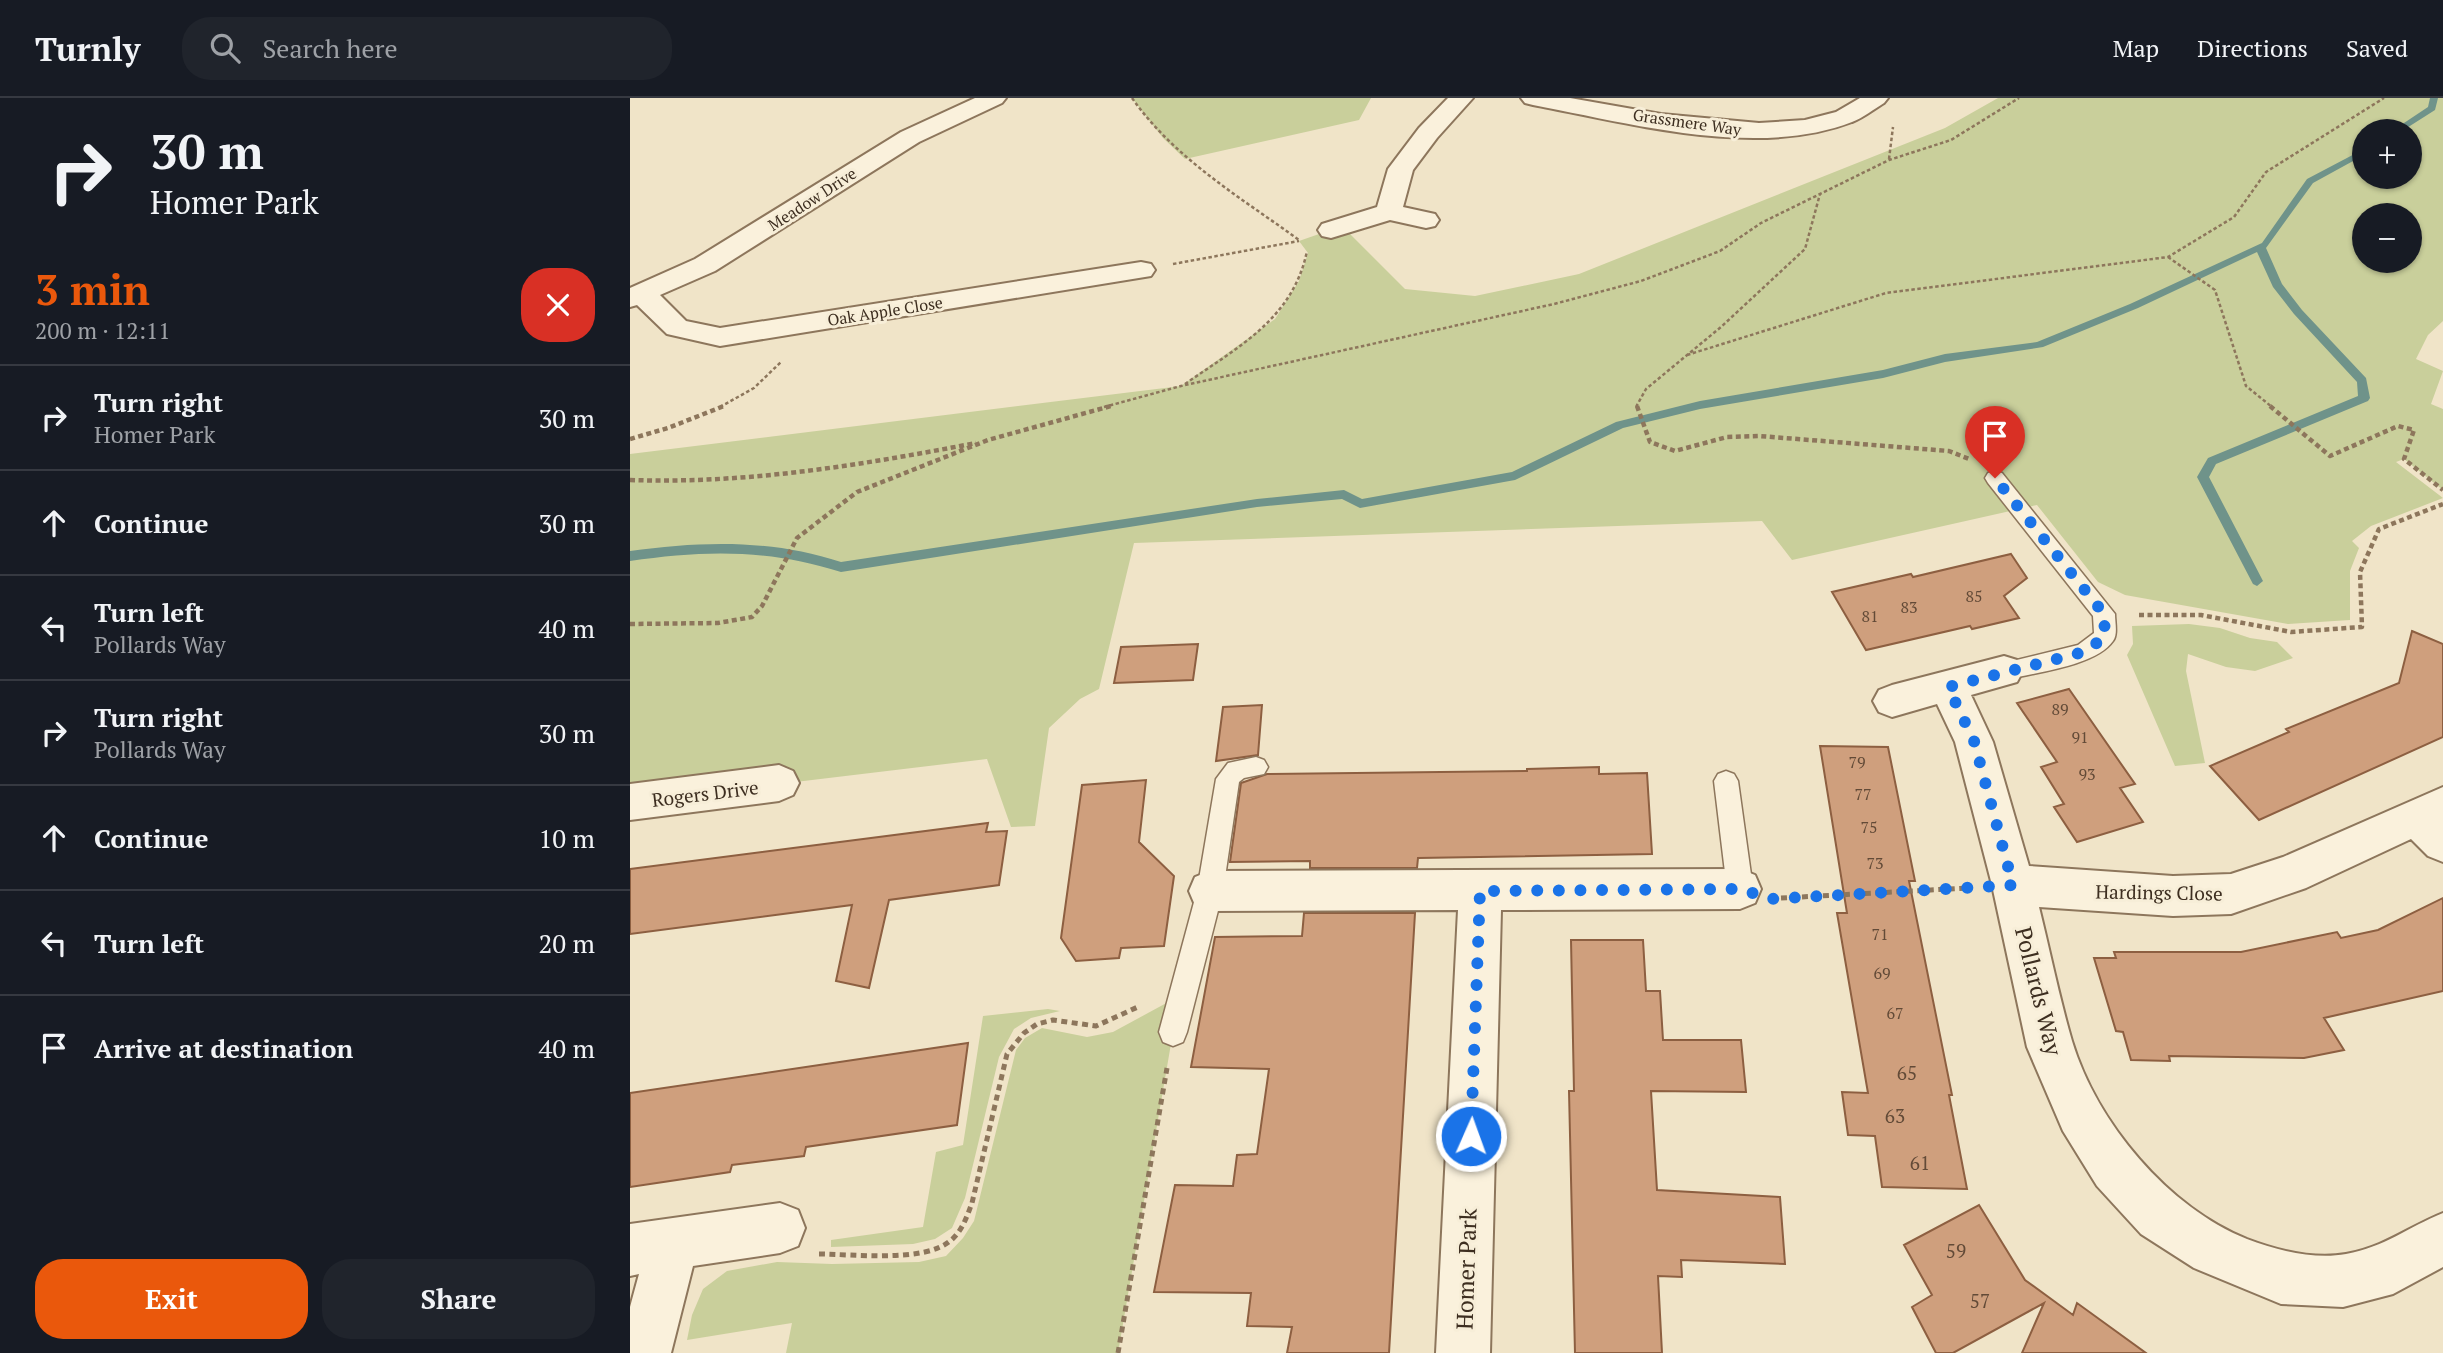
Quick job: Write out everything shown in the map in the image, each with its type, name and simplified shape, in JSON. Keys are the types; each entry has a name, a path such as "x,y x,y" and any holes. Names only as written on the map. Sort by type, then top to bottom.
{"street":[{"name":"Meadow Drive","path":"636,296 716,259 910,137 993,98"},
{"path":"1390,212 1401,169 1428,133 1461,98"},
{"name":"Grassmere Way","path":"1533,98 1580,102 1729,131 1771,131 1825,123 1851,115 1877,98"},
{"path":"1331,230 1363,218 1390,212 1426,220"},
{"name":"Oak Apple Close","path":"636,296 677,328 720,337 1142,270"},
{"path":"1892,701 2004,671"},
{"name":"Pollards Way","path":"1948,687 1974,741 2013,885 2050,1047 2080,1114 2113,1169 2159,1216 2212,1250 2281,1278 2343,1281 2393,1268 2443,1238"},
{"name":"Rogers Drive","path":"631,804 779,783"},
{"name":"Hardings Close","path":"2013,885 2173,896 2231,894 2434,822"},
{"path":"1210,891 1740,889"},
{"name":"Homer Park","path":"1463,1353 1480,891"},
{"path":"644,1353 652,1246 780,1228"}],"lane":[{"path":"1995,478 2104,614 2105,637 2084,652 2004,671"},
{"path":"1173,1032 1210,891 1228,779 1233,772 1256,766"},
{"path":"1726,781 1740,889"}],"path":[{"path":"1132,98 1166,142 1195,167 1299,241 1308,253 1299,281 1275,319 1181,386"},
{"path":"630,480 724,482 835,471 988,440 1181,386 1554,304 1641,281 1720,251 1761,223 1889,160 1951,140 2019,98"},
{"path":"1687,355 1886,293 2168,257 2234,218 2266,172 2384,98"},
{"path":"1820,194 1805,249 1721,327 1646,389 1636,408 1650,442 1675,451 1727,436 1759,436 1949,451 1974,461 1995,478"},
{"path":"1142,270 1299,241 1331,230"},
{"path":"2168,257 2215,290 2246,386 2330,456 2398,426 2414,430 2404,459 2443,490"},
{"path":"630,439 658,433 723,406 756,386 780,365 799,324"},
{"path":"630,624 718,623 752,617 762,606 797,538 858,492 988,440"},
{"path":"2104,614 2201,615 2291,632 2362,627 2360,572 2379,529 2443,504"},
{"path":"1740,889 1771,899 2013,885"},
{"path":"780,1228 787,1254 930,1252 949,1243 962,1226 972,1203 1007,1054 1021,1033 1046,1020 1060,1020 1089,1027 1107,1023 1186,980"},
{"path":"1118,1353 1173,1032"}],"green space":[{"path":"1132,98 1371,98 1359,120 1185,159 1163,138"},
{"path":"1998,98 2443,98 2443,321 2428,335 2416,359 2443,371 2431,404 2443,409 2443,490 2404,459 2396,462 2443,498 2371,526 2352,541 2359,548 2350,571 2350,620 2288,624 2125,595 2098,582 2037,505 1792,560 1762,521 1134,543 1099,689 1080,699 1049,728 1035,826 1011,827 987,759 630,802 630,454 1181,386 1275,319 1299,281 1308,253 1299,241 1342,226 1405,289 1475,296 1579,274 1945,128"},
{"path":"2189,624 2220,628 2250,638 2277,642 2293,658 2255,671 2226,667 2188,654 2186,671 2205,763 2175,766 2127,655 2133,644 2132,626"},
{"path":"1183,994 1173,1032 1118,1353 786,1353 792,1323 687,1340 692,1315 703,1289 727,1271 777,1262 919,1262 946,1256 974,1221 1016,1050 1025,1038 1042,1028 1087,1037 1113,1032"},
{"path":"1048,1009 1060,1011 1031,1018 1014,1029 999,1057 965,1198 952,1228 935,1239 913,1244 831,1247 831,1240 923,1227 936,1152 963,1145 983,1016"}],"building":[{"path":"2011,554 2027,578 2004,596 2019,618 1972,629 1970,626 1866,650 1832,592 1911,574 1913,577"},
{"path":"2412,631 2443,644 2443,737 2259,820 2210,766 2289,732 2286,729 2399,683"},
{"path":"1198,644 1193,680 1114,683 1121,647"},
{"path":"2069,689 2135,784 2120,788 2143,822 2077,842 2054,807 2064,804 2041,767 2057,762 2017,703"},
{"path":"1262,705 1258,755 1216,761 1223,707"},
{"path":"1820,746 1888,747 1915,881 1909,881 1952,1095 1949,1095 1967,1189 1882,1187 1875,1136 1848,1135 1842,1092 1868,1093 1837,913 1847,913"},
{"path":"1599,767 1599,774 1647,773 1652,854 1418,858 1417,868 1310,868 1310,861 1230,862 1241,783 1267,774 1527,771"},
{"path":"1146,780 1139,842 1174,876 1164,946 1121,948 1119,958 1076,961 1061,938 1082,785"},
{"path":"988,823 986,832 1007,831 999,885 889,900 869,988 836,981 852,905 630,934 630,869"},
{"path":"2443,898 2443,991 2324,1018 2344,1050 2304,1058 2169,1056 2170,1061 2131,1060 2123,1032 2116,1031 2094,958 2116,958 2114,952 2241,952 2337,932 2341,938 2378,930"},
{"path":"1304,913 1415,913 1389,1353 1287,1353 1292,1327 1247,1326 1251,1293 1154,1292 1175,1185 1233,1186 1237,1155 1257,1154 1269,1069 1191,1067 1215,937 1302,936"},
{"path":"1571,940 1643,940 1646,991 1660,991 1663,1040 1741,1040 1746,1092 1651,1091 1657,1190 1780,1197 1785,1264 1681,1260 1682,1277 1658,1276 1662,1353 1575,1353 1569,1091 1574,1091"},
{"path":"968,1043 957,1125 806,1147 804,1156 732,1165 730,1172 630,1187 630,1093"},
{"path":"1979,1205 2025,1280 2073,1315 2077,1303 2146,1353 2022,1353 2044,1303 1953,1353 1936,1353 1912,1307 1932,1295 1904,1245"}],"waterway":[{"path":"2415,119 2432,108 2434,98"},
{"path":"2260,247 2265,245 2310,181 2352,158"},
{"path":"630,556 683,549 763,549 816,559 841,567 1257,503 1344,494 1360,504 1515,476 1620,425 1700,405 1883,374 1945,358 2039,345 2134,306 2260,247"},
{"path":"2257,581 2203,477 2212,461 2364,398 2362,381 2298,312 2277,285 2260,247"}],"route":[{"path":"1471,1136 1480,891 1740,889 1771,899 2013,885 1974,741 1948,687 2084,652 2105,637 2104,614 1995,478"}]}
